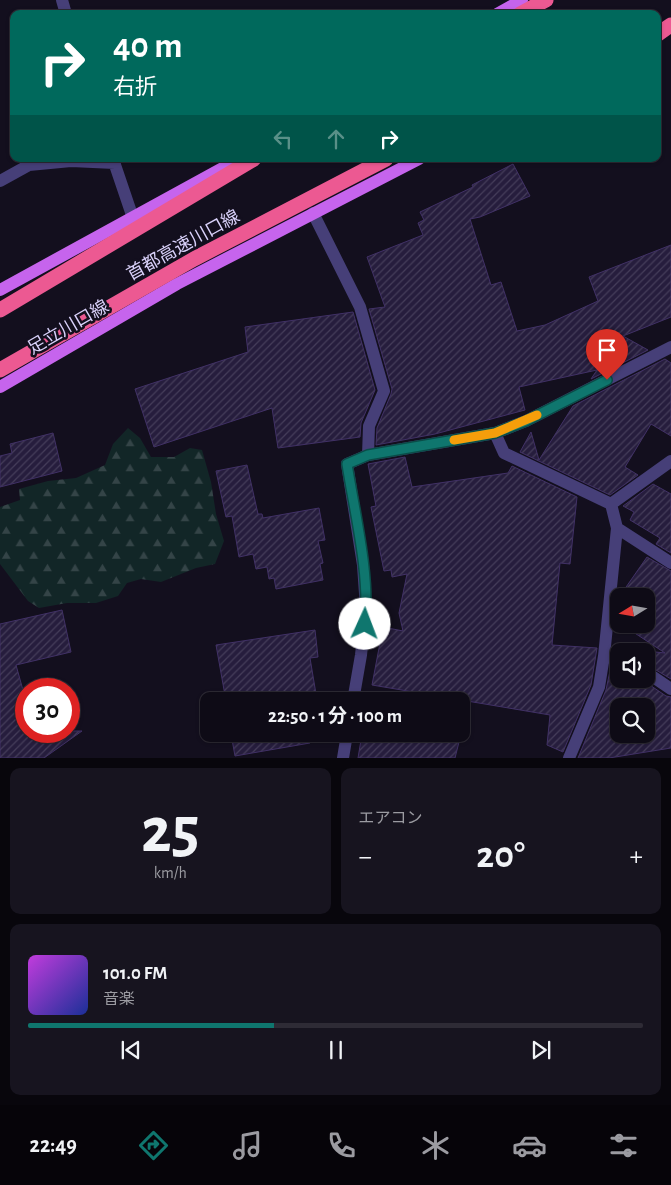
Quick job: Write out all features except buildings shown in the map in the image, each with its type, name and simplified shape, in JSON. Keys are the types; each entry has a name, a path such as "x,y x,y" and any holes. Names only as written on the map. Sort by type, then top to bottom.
{"highway":[{"path":"527,10 546,0"},
{"name":"首都高速川口線","path":"0,310 249,162"},
{"name":"首都高速川口線","path":"0,370 194,259 380,162"}],"main road":[{"path":"504,10 522,0"},
{"path":"0,290 234,162"},
{"name":"足立川口線","path":"0,387 177,284 413,162"}],"street":[{"path":"0,181 29,165 60,162"},
{"path":"114,162 133,218"},
{"path":"313,213 360,307 384,391 369,426 368,455"},
{"path":"355,692 366,608 363,565 347,464 368,455 495,433 526,421 671,347"},
{"path":"495,433 504,454 611,504"},
{"path":"611,504 671,461"},
{"path":"569,758 599,687 617,528 611,504"},
{"path":"617,528 671,563"},
{"path":"604,656 610,658"},
{"path":"655,678 671,689"},
{"path":"343,758 346,742"}],"green space":[{"path":"128,428 140,438 151,457 174,457 190,448 202,450 224,541 215,564 196,568 161,582 141,579 127,583 118,596 96,603 67,603 39,608 28,601 0,564 0,507 20,500 19,489 48,481 76,478 105,465 113,444"}],"slow traffic":[{"path":"454,440 495,433 537,415"}],"route":[{"path":"365,624 366,608 363,565 347,464 368,455 495,433 526,421 607,380"}]}
